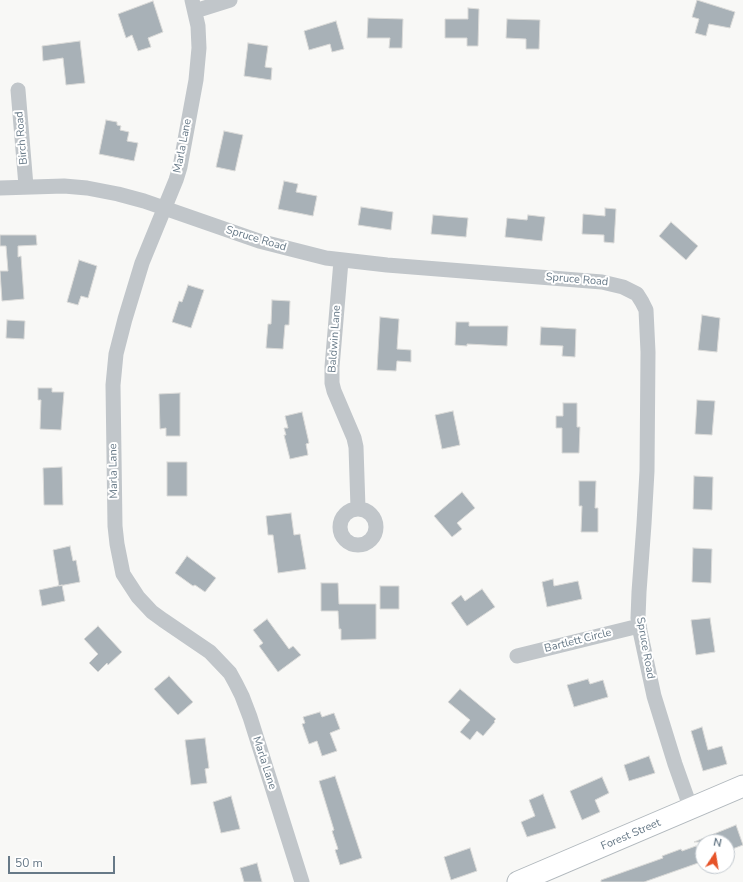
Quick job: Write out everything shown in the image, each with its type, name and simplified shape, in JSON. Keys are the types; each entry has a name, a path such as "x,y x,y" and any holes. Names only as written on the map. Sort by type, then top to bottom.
{"street":[{"path":"193,5 230,0"},
{"name":"Marla Lane","path":"193,5 199,36 198,63 180,167 165,209 142,263 119,339 114,370 113,400 116,526 121,565 127,581 138,597 152,612 210,652 230,673 236,684 250,717 302,882"},
{"name":"Birch Road","path":"18,90 26,186"},
{"name":"Spruce Road","path":"0,188 64,186 93,189 124,195 259,241 341,261 602,282 623,287 637,294 646,310 648,352 647,471 639,592 639,626 654,696 675,764 691,809"},
{"name":"Baldwin Lane","path":"341,261 332,382 334,391 356,447 358,508"},
{"name":"Bartlett Circle","path":"517,656 639,626"},
{"name":"Forest Street","path":"518,882 743,786"}],"building":[{"path":"697,0 735,12 730,28 709,24 706,36 695,33 699,19 692,17"},
{"path":"153,1 163,32 148,38 151,47 138,51 132,35 126,38 118,14"},
{"path":"468,8 479,9 478,46 467,46 467,38 445,38 445,19 468,19"},
{"path":"368,18 403,19 402,48 389,48 390,38 367,38"},
{"path":"507,19 540,20 539,49 526,49 526,39 506,38"},
{"path":"336,21 344,49 332,52 330,44 309,50 304,31"},
{"path":"80,41 85,83 66,85 63,58 43,61 42,46"},
{"path":"248,43 268,46 265,67 272,68 271,80 244,76"},
{"path":"106,120 117,122 117,125 121,126 120,130 129,132 127,141 138,143 134,161 99,154"},
{"path":"224,131 243,135 235,171 216,167"},
{"path":"284,181 298,184 296,192 317,196 313,216 278,209"},
{"path":"361,207 393,212 391,230 358,225"},
{"path":"605,208 616,209 614,243 604,242 604,235 582,234 583,214 605,216"},
{"path":"433,215 468,218 466,237 431,234"},
{"path":"528,215 545,217 542,241 505,237 507,218 527,220"},
{"path":"671,222 698,246 686,260 659,236"},
{"path":"0,235 36,235 37,245 18,246 18,257 21,256 24,299 2,301 0,271 8,271 6,246 0,246"},
{"path":"79,260 97,266 88,298 81,296 78,305 67,302"},
{"path":"188,285 204,290 191,328 172,322 179,301 182,302"},
{"path":"272,300 290,301 289,325 285,325 283,349 266,348 268,324 271,324"},
{"path":"702,315 720,318 717,352 698,350"},
{"path":"380,317 399,319 397,349 411,350 411,362 397,361 396,371 377,370"},
{"path":"7,320 25,321 24,339 6,338"},
{"path":"456,322 469,322 469,326 508,326 507,346 467,344 467,346 455,345"},
{"path":"541,327 576,329 575,357 562,356 563,346 540,345"},
{"path":"38,388 52,388 52,392 64,392 61,430 40,429 41,400 38,400"},
{"path":"180,393 180,436 166,436 166,428 160,429 159,394"},
{"path":"697,400 715,401 712,435 695,434"},
{"path":"563,403 577,403 577,427 580,427 579,453 562,453 562,428 556,428 556,416 563,416"},
{"path":"453,411 460,445 442,449 435,415"},
{"path":"302,412 309,443 306,444 308,455 290,459 284,435 286,435 284,428 288,428 285,416"},
{"path":"167,462 187,462 187,496 167,496"},
{"path":"62,467 63,505 44,505 43,468"},
{"path":"694,476 713,477 712,510 693,509"},
{"path":"579,481 596,481 595,508 598,508 598,532 581,532 582,506 579,506"},
{"path":"462,492 475,508 457,523 462,529 452,537 434,516"},
{"path":"291,513 294,535 300,534 306,569 278,573 273,535 268,535 266,516"},
{"path":"70,546 73,561 76,560 80,582 59,586 53,550"},
{"path":"693,548 712,549 711,583 692,582"},
{"path":"187,556 216,578 205,592 195,585 193,586 175,573"},
{"path":"553,579 554,586 578,581 582,599 547,607 542,582"},
{"path":"321,583 338,583 339,604 376,604 376,639 341,640 338,611 321,611"},
{"path":"62,585 65,601 42,606 39,590"},
{"path":"380,586 399,586 399,609 380,609"},
{"path":"482,589 495,607 467,626 451,603 461,595 465,601"},
{"path":"710,618 715,652 696,655 691,620"},
{"path":"267,619 289,649 293,646 301,655 278,672 259,646 263,643 253,630"},
{"path":"98,626 122,652 98,672 89,663 98,654 84,639"},
{"path":"169,676 193,702 178,715 154,689"},
{"path":"588,679 590,684 603,680 608,697 574,707 567,685"},
{"path":"460,689 496,719 483,736 477,731 470,740 460,732 470,720 448,702"},
{"path":"320,712 322,717 334,713 340,729 330,733 337,751 322,756 317,741 309,744 302,724 305,723 303,717"},
{"path":"702,727 708,750 722,746 727,764 703,771 691,731"},
{"path":"205,738 209,768 205,769 207,783 191,785 185,740"},
{"path":"649,756 655,773 629,781 624,765"},
{"path":"335,776 362,858 340,865 335,850 338,849 332,831 334,830 319,781"},
{"path":"602,777 609,793 595,800 600,812 582,820 570,791"},
{"path":"543,794 556,828 527,837 521,822 535,816 529,800"},
{"path":"231,796 240,829 221,833 213,802"},
{"path":"736,825 743,845 735,848 735,834 714,834"},
{"path":"695,846 695,864 644,882 601,882 601,880 663,858 662,856 681,849 682,851"},
{"path":"470,848 477,871 451,880 444,857"},
{"path":"257,863 262,882 244,882 240,868"}]}
